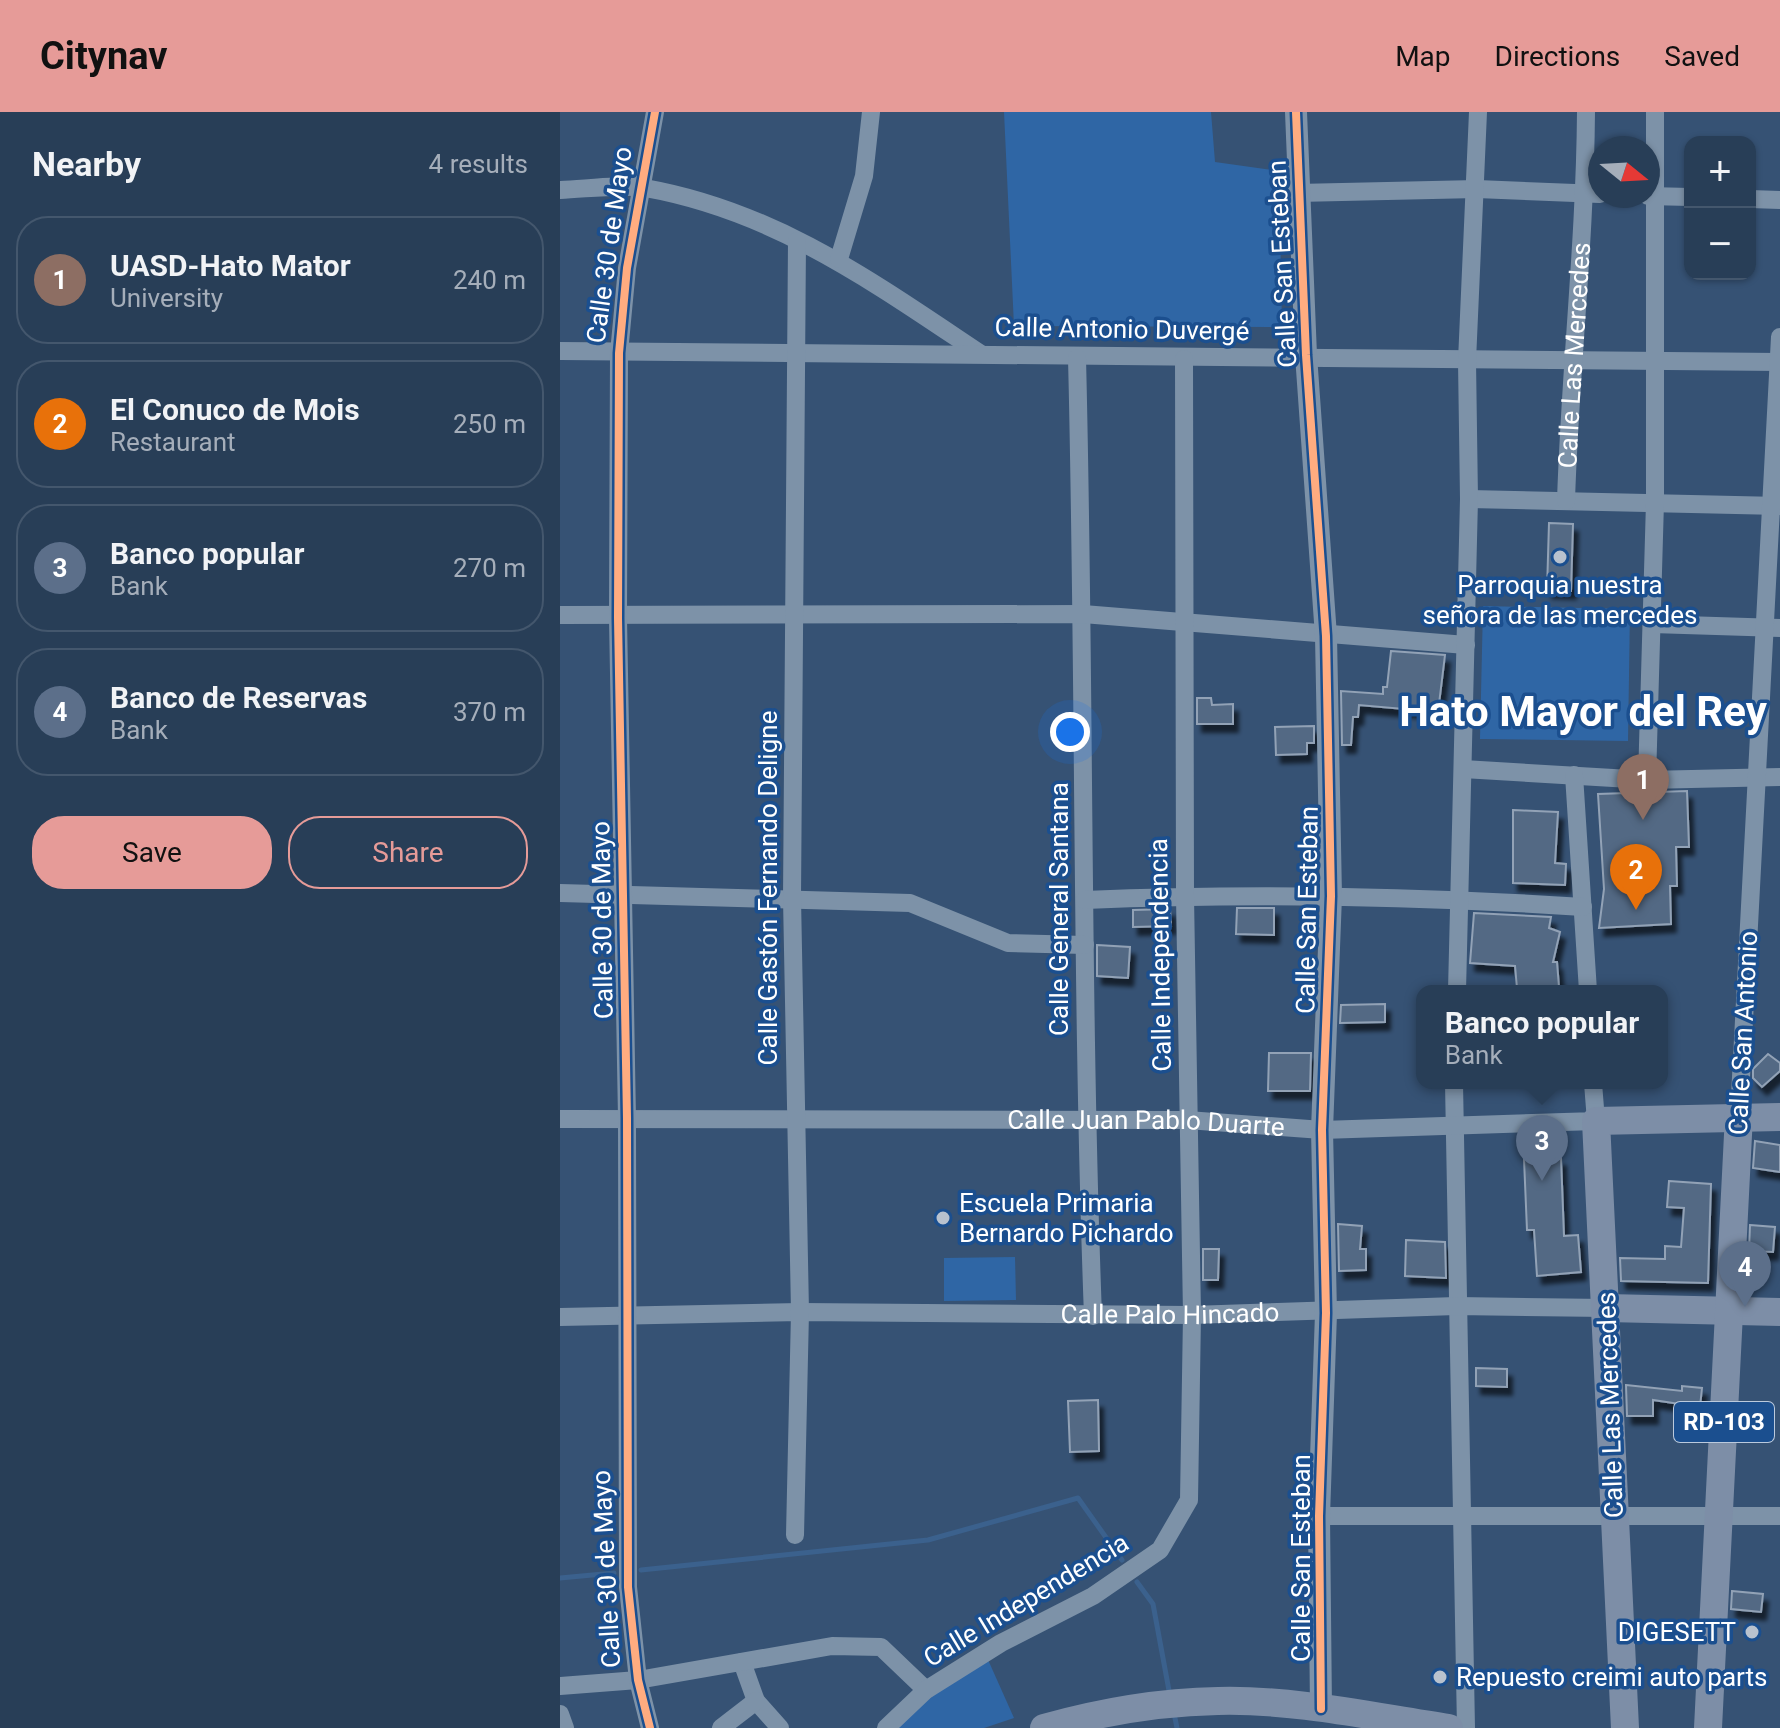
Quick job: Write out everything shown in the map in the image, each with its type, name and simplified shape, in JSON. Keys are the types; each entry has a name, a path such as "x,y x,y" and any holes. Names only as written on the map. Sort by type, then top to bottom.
{"main road":[{"name":"Calle Juan Pablo Duarte","path":"1596,1121 1739,1115 1780,1117"},
{"name":"Calle San Antonio","path":"1708,1728 1739,1115"},
{"name":"Calle Las Mercedes","path":"1596,1121 1625,1728"},
{"name":"Calle Palo Hincado","path":"1607,1308 1780,1312"},
{"path":"1044,1728 1105,1710 1220,1701 1321,1709 1449,1728"}],"street":[{"name":"Calle 30 de Mayo","path":"650,1728 638,1680 628,1587 627,1118 618,618 619,353 627,268 655,112"},
{"path":"839,259 864,176 871,112"},
{"name":"Calle San Esteban","path":"1296,112 1306,355 1326,636 1331,896 1322,1130 1326,1313 1319,1516 1321,1709"},
{"path":"1457,985 1469,499 1467,361 1478,112"},
{"name":"Calle Las Mercedes","path":"1586,112 1588,139"},
{"path":"1654,136 1655,112"},
{"path":"560,190 642,187 732,212 839,259 981,354"},
{"path":"1297,193 1477,189 1588,194"},
{"path":"1660,196 1684,197"},
{"path":"1756,199 1780,200"},
{"name":"Calle Las Mercedes","path":"1566,501 1571,360 1590,208"},
{"path":"1647,780 1656,361 1650,208"},
{"name":"Calle Gastón Fernando Deligne","path":"795,1535 800,1312 792,898 797,241"},
{"name":"Calle San Antonio","path":"1739,1115 1757,776 1772,627 1780,337"},
{"name":"Calle Antonio Duvergé","path":"560,351 1184,359 1306,355 1467,361 1779,362"},
{"name":"Calle General Santana","path":"1077,358 1083,614 1085,1121 1093,1316"},
{"name":"Calle Independencia","path":"886,1728 926,1690 1001,1643 1093,1596 1160,1550 1189,1500 1192,1315 1185,896 1184,359"},
{"path":"1469,499 1775,507"},
{"path":"560,615 618,618 795,614 1083,614 1466,645"},
{"path":"1652,624 1772,627"},
{"path":"1463,769 1647,780 1780,777"},
{"path":"1574,775 1588,985"},
{"path":"560,893 910,903 1008,943 1085,945"},
{"path":"1085,900 1331,896 1460,899 1583,907"},
{"path":"1454,1089 1466,1728"},
{"name":"Calle Las Mercedes","path":"1593,1089 1596,1121"},
{"name":"Calle Juan Pablo Duarte","path":"560,1119 1187,1120 1322,1130 1596,1121"},
{"name":"Calle Palo Hincado","path":"560,1317 800,1312 1093,1316 1326,1313 1456,1306 1607,1308"},
{"path":"1319,1516 1780,1516"},
{"path":"560,1686 638,1680 832,1646 881,1647 926,1690"},
{"path":"742,1662 756,1701 780,1728"},
{"path":"721,1728 756,1701"},
{"path":"560,1714 565,1728"}],"shaded area":[{"path":"1004,112 1211,112 1215,162 1279,171 1282,327 1014,326"},
{"path":"1483,606 1630,609 1628,741 1480,739"},
{"path":"1015,1257 1016,1300 944,1301 944,1258"},
{"path":"985,1653 1014,1718 984,1728 894,1728"}],"building":[{"name":"Parroquia nuestra señora de las mercedes","path":"1549,523 1573,524 1571,591 1547,590"},
{"path":"1391,651 1445,655 1438,712 1359,705 1358,717 1353,717 1351,745 1342,745 1341,691 1383,694 1383,687 1387,687"},
{"path":"1197,698 1211,698 1212,705 1233,704 1233,724 1197,724"},
{"path":"1314,726 1314,743 1307,743 1307,754 1276,755 1275,727"},
{"path":"1687,791 1689,847 1676,847 1677,886 1670,886 1671,924 1599,928 1604,889 1598,794"},
{"path":"1513,810 1558,812 1555,863 1566,864 1565,885 1513,883"},
{"path":"1237,908 1274,908 1274,935 1236,934"},
{"path":"1170,909 1171,926 1133,927 1133,910"},
{"path":"1474,913 1551,917 1549,928 1560,932 1553,962 1557,962 1559,985 1517,985 1515,966 1470,963"},
{"path":"1097,945 1130,947 1128,978 1097,976"},
{"path":"1385,1004 1385,1022 1340,1023 1341,1005"},
{"path":"1269,1053 1311,1053 1310,1091 1268,1091"},
{"path":"1768,1054 1780,1063 1780,1071 1762,1087 1753,1078 1753,1069"},
{"path":"1755,1141 1780,1145 1780,1172 1753,1168"},
{"path":"1561,1158 1564,1236 1578,1235 1581,1272 1537,1276 1534,1230 1527,1230 1524,1159"},
{"path":"1669,1181 1711,1184 1708,1283 1621,1281 1620,1258 1665,1259 1665,1246 1681,1247 1684,1208 1667,1207"},
{"path":"1338,1224 1362,1226 1360,1249 1366,1249 1366,1270 1339,1271"},
{"path":"1750,1225 1775,1227 1773,1252 1749,1251"},
{"path":"1406,1240 1445,1242 1446,1278 1405,1276"},
{"path":"1203,1249 1219,1249 1218,1280 1203,1280"},
{"path":"1476,1368 1507,1369 1507,1387 1476,1386"},
{"path":"1626,1385 1682,1391 1682,1386 1702,1388 1699,1416 1678,1414 1680,1404 1653,1400 1653,1416 1627,1416"},
{"path":"1098,1400 1099,1451 1070,1452 1068,1401"},
{"path":"1732,1591 1763,1594 1761,1612 1731,1609"}],"waterway":[{"path":"641,1570 928,1540 1078,1498 1122,1560"},
{"path":"560,1578 614,1573"},
{"path":"1137,1582 1153,1604 1170,1696"},
{"path":"1174,1713 1177,1728"}],"cycle path":[{"path":"650,1728 638,1680 628,1587 627,1118 618,618 619,353 627,268 655,112"},
{"path":"1296,112 1306,355 1326,636 1331,896 1322,1130 1326,1313 1319,1516 1321,1709"}],"place":[{"name":"Parroquia nuestra señora de las mercedes","path":"1560,557"},
{"name":"UASD-Hato Mator","path":"1643,820"},
{"name":"El Conuco de Mois","path":"1636,910"},
{"name":"Banco popular","path":"1542,1181"},
{"name":"Escuela Primaria Bernardo Pichardo","path":"943,1218"},
{"name":"Banco de Reservas","path":"1745,1307"},
{"name":"DIGESETT","path":"1752,1632"},
{"name":"Repuesto creimi auto parts","path":"1440,1677"}],"district":[{"name":"Hato Mayor del Rey","path":"1583,711"}]}
